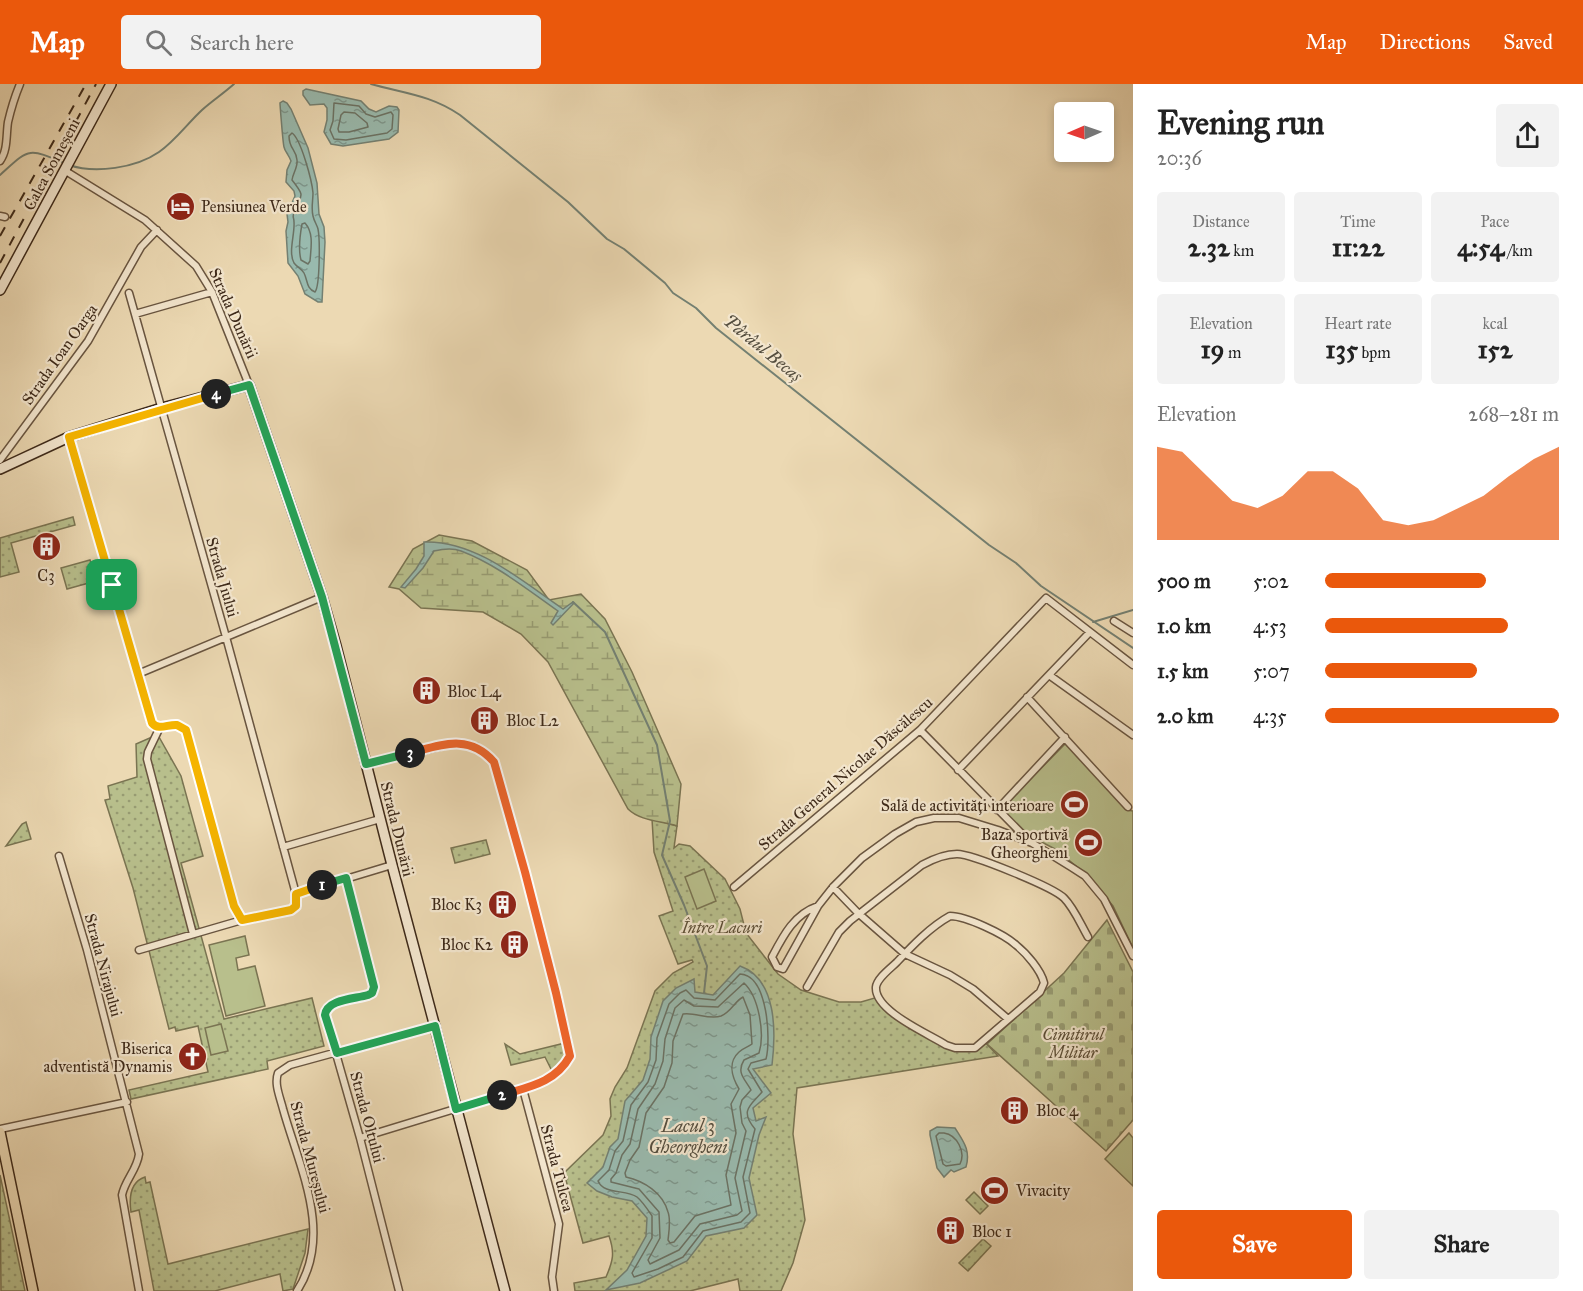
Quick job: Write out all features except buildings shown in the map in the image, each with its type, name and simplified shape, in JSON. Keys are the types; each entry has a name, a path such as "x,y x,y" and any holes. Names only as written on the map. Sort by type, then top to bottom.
{"main road":[{"path":"0,1131 33,1291"}],"street":[{"path":"0,161 6,144 14,98 20,84"},
{"name":"Calea Someșeni","path":"0,290 111,84"},
{"name":"Strada Dunării","path":"64,169 145,220 196,266 212,292 249,385 322,597 505,1291"},
{"name":"Strada Ioan Oarga","path":"0,460 88,341 141,247 157,230"},
{"path":"135,314 212,292"},
{"name":"Strada Jiului","path":"129,293 296,894"},
{"path":"0,469 69,437 162,408 249,385"},
{"path":"69,437 152,723 155,727 177,725 186,730 234,906 242,920"},
{"path":"138,675 322,597"},
{"name":"Strada General Nicolae Dăscălescu","path":"734,886 920,730 1046,598 1089,633"},
{"path":"1114,621 1133,633"},
{"path":"958,770 1089,633 1133,665"},
{"path":"1049,675 1133,735"},
{"path":"1027,697 1128,807"},
{"path":"160,727 147,759 193,934"},
{"path":"920,730 1032,843"},
{"path":"997,810 1065,737"},
{"path":"360,1138 523,1089 550,1078 567,1061 570,1051 525,872 494,762 477,747 455,743 366,764"},
{"path":"818,906 808,909 786,929 772,957 777,968 783,969 818,906 862,858 916,822 934,818 959,818 1032,843 1085,876 1108,907 1133,956"},
{"path":"283,847 380,819"},
{"path":"807,987 839,932 858,913 922,865 944,856 964,854 1058,894 1069,905 1088,937"},
{"name":"Strada Nirajului","path":"59,856 87,950 139,1154 136,1168 123,1189 122,1202 139,1291"},
{"path":"139,950 242,920 291,910 296,906 296,894 392,865"},
{"name":"Strada Oltului","path":"346,878 374,987 372,993 368,995 331,1004 326,1009 325,1015 360,1138 399,1291"},
{"path":"833,887 858,913 905,954 950,975 973,989 1008,1019"},
{"path":"950,916 965,918 1016,945 1043,976 1044,983 1040,992 1008,1019 975,1048 966,1049 946,1045 889,1011 878,997 876,987 878,982 933,927 950,916"},
{"path":"337,1053 435,1026"},
{"name":"Strada Mureșului","path":"297,1291 310,1261 315,1228 277,1086 278,1073 303,1061 337,1053"},
{"name":"Strada Tulcea","path":"523,1089 559,1224 559,1236 553,1255 554,1291"},
{"path":"0,1131 127,1102"}],"green space":[{"path":"73,517 75,525 11,543 19,572 0,577 0,538"},
{"path":"439,535 472,541 527,570 549,600 581,594 605,619 632,672 681,784 677,826 645,818 628,809 548,662 521,634 483,612 421,608 399,589 389,587 413,549"},
{"path":"90,560 96,581 67,589 61,568"},
{"path":"152,737 159,737 181,776 203,856 181,863 224,1019 312,998 324,1046 267,1061 268,1069 131,1099 129,1090 208,1072 198,1026 176,1031 175,1027 169,1029 133,888 105,800 110,799 108,786 137,777 136,744"},
{"name":"Baza sportivă Gheorgheni","path":"1066,743 1127,810 1133,811 1133,948 1113,906 1087,875 1055,849 1024,833 1005,814 1004,806"},
{"name":"Între Lacuri","path":"652,819 677,826 674,848 679,844 690,846 725,879 740,909 746,933 778,974 801,990 839,1002 861,1002 878,997 889,1011 946,1045 975,1048 984,1041 998,1056 797,1088 793,1134 805,1220 793,1263 781,1291 740,1291 738,1279 690,1291 575,1291 574,1283 606,1277 613,1252 609,1236 583,1243 564,1173 603,1135 611,1116 610,1099 627,1068 655,991 673,973 693,962 692,960 678,964 659,916 673,911 654,852"},
{"path":"26,822 31,839 6,846 22,824"},
{"path":"486,840 490,854 455,863 451,848"},
{"path":"704,869 716,901 697,909 685,877"},
{"name":"Cimitirul Militar","path":"1107,920 1133,972 1133,1120 1106,1151 987,1044 1064,973"},
{"path":"245,936 249,955 236,958 238,970 255,966 265,1006 226,1016 209,945"},
{"path":"221,1024 228,1051 211,1055 205,1028"},
{"path":"565,1043 565,1056 552,1071 545,1057 511,1065 505,1044 520,1054"},
{"path":"1129,1133 1133,1138 1133,1186 1105,1159"},
{"path":"0,1175 25,1291 1,1291"},
{"path":"145,1177 146,1183 150,1182 168,1264 308,1229 305,1253 293,1289 283,1291 280,1274 215,1291 154,1291 139,1210 131,1212 130,1207 133,1187"},
{"name":"Vivacity","path":"974,1192 988,1206 980,1214 966,1200"},
{"path":"983,1239 991,1246 968,1271 959,1263"}],"water":[{"path":"306,89 361,101 376,112 389,106 397,107 399,110 398,132 389,139 343,146 331,144 324,132 327,108 324,104 310,105 303,95"},
{"path":"283,101 291,109 308,148 317,183 319,214 324,227 325,242 322,302 305,294 298,276 288,263 287,214 295,196 294,191 286,182 287,170 291,161 284,144 280,103"},
{"path":"424,542 443,543 480,555 515,575 563,609 574,603 553,625 551,623 558,611 499,570 474,556 455,549 434,551 423,568 405,588 401,587 424,556"},
{"name":"Lacul 3 Gheorgheni","path":"740,966 761,982 767,994 774,1037 772,1065 753,1069 771,1093 753,1108 756,1121 766,1117 759,1135 749,1178 757,1215 744,1228 706,1236 687,1261 640,1283 606,1290 627,1270 646,1236 647,1218 632,1201 597,1191 587,1183 603,1167 610,1147 618,1139 625,1101 643,1080 650,1059 651,1037 663,1001 676,988 694,979 695,992 713,995"},
{"path":"937,1127 955,1128 968,1156 966,1167 954,1172 951,1170 944,1177 937,1168 930,1135 930,1131"}],"waterway":[{"name":"Pârâul Becaș","path":"69,165 91,169 115,168 150,158 165,148 202,110 234,84"},
{"name":"Pârâul Becaș","path":"371,84 417,95 460,115 568,202 607,239 624,249 665,283 673,293 696,308 716,328 989,545 1016,563 1041,586 1133,648"},
{"name":"Pârâul Becaș","path":"0,175 29,153 42,154 64,163"},
{"path":"573,602 605,632 657,745 670,821 662,855 707,966 704,993"},
{"path":"1093,622 1133,610"}],"railway":[{"path":"0,236 86,84"},
{"path":"0,263 96,84"}],"place":[{"name":"Pensiunea Verde","path":"180,206"},
{"name":"C3","path":"46,547"},
{"name":"Bloc L4","path":"426,691"},
{"name":"Bloc L2","path":"485,720"},
{"name":"Sală de activități interioare","path":"1075,805"},
{"name":"Baza sportivă Gheorgheni","path":"1089,843"},
{"name":"Bloc K3","path":"503,904"},
{"name":"Bloc K2","path":"514,944"},
{"name":"Biserica adventistă Dynamis","path":"193,1057"},
{"name":"Bloc 4","path":"1015,1110"},
{"name":"Vivacity","path":"995,1190"},
{"name":"Bloc 1","path":"951,1231"}],"route":[{"path":"249,385 322,597 366,764 455,743 477,747 494,762 525,872 570,1051 567,1061 555,1074 543,1082 456,1109 435,1026 337,1053 325,1015 326,1009 331,1004 368,995 372,993 374,987 346,878 296,894 296,906 291,910 242,920 234,906 186,730 173,724 155,727 152,723 112,585 69,437 162,408 249,385"}]}
